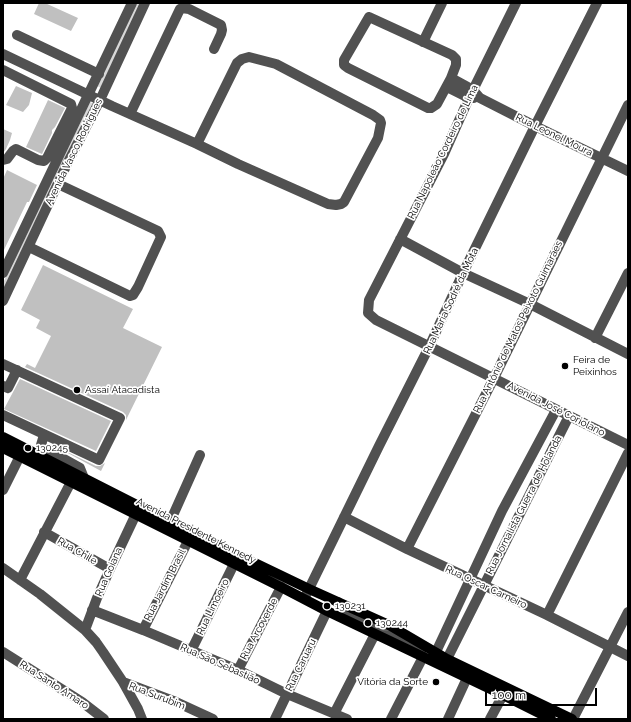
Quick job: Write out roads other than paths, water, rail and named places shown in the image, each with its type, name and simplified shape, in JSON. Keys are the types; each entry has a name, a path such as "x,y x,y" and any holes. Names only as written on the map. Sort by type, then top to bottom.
{"main road":[{"name":"Avenida Presidente Kennedy","path":"3,437 170,522 309,589 389,625 436,652 573,719"},
{"name":"Avenida Presidente Kennedy","path":"3,448 327,611 551,719"}],"street":[{"name":"Avenida Vasco Rodrigues","path":"3,273 132,3"},
{"name":"Avenida Vasco Rodrigues","path":"3,301 146,3"},
{"path":"423,42 442,3"},
{"name":"Rua Napoleão Cordeiro de Lima","path":"369,300 444,154 471,94 516,3"},
{"name":"Rua Maria Sodré da Mota","path":"304,599 429,347 463,273 535,126 597,3"},
{"path":"130,114 180,9 189,9 221,26 221,34 214,49"},
{"path":"369,17 452,55 456,59 456,64 449,82 437,104 431,108 428,108 348,68 344,65 344,60 369,17"},
{"path":"17,35 98,74"},
{"path":"3,54 88,95 328,204 336,205 344,202 378,138 381,123 380,120 373,115 276,64 249,57 242,59 237,63 197,144"},
{"path":"3,70 71,104 72,108 54,145 44,161 38,160 16,149 7,159 3,160"},
{"path":"449,82 471,94"},
{"name":"Rua Leonel Moura","path":"471,94 628,171"},
{"name":"Rua Antônio de Matos Peixoto Guimarães","path":"407,549 494,378 628,105"},
{"path":"64,124 70,133"},
{"path":"54,145 64,145"},
{"path":"29,247 130,296 133,295 138,287 161,237 158,231 58,184"},
{"path":"400,239 463,273 530,304 628,354"},
{"path":"595,338 628,272"},
{"name":"Avenida José Coriolano","path":"369,300 368,313 376,320 628,445"},
{"path":"3,364 120,418 99,460 3,415"},
{"path":"3,386 8,388 17,370"},
{"name":"Rua Jornalista Guerra de Holanda","path":"436,652 502,512 556,410"},
{"name":"Rua Jornalista Guerra de Holanda","path":"448,658 483,585 569,416"},
{"path":"44,435 41,445 42,447 80,468 84,478"},
{"path":"547,615 628,453"},
{"path":"170,522 200,455"},
{"path":"3,490 20,456"},
{"path":"529,460 543,468"},
{"path":"20,580 71,482"},
{"path":"502,512 517,519"},
{"name":"Rua Goiana","path":"85,630 110,569 136,514"},
{"name":"Rua Oscar Carneiro","path":"344,517 407,549 547,615 628,656"},
{"name":"Rua Chile","path":"44,532 110,569"},
{"name":"Rua Jardim Brasil","path":"143,630 188,541"},
{"name":"Rua Limoeiro","path":"191,651 234,564"},
{"path":"3,568 40,594 85,630"},
{"name":"Rua Arcoverde","path":"238,670 281,587"},
{"name":"Rua São Sebastião","path":"92,610 238,670 287,694 347,719"},
{"name":"Rua Caruaru","path":"275,719 327,611"},
{"path":"573,719 628,612"},
{"name":"Rua Surubim","path":"85,630 103,652 123,682 142,719"},
{"path":"334,714 377,635"},
{"name":"Rua Santo Amaro","path":"3,652 82,702 104,719"},
{"path":"391,719 423,657"},
{"path":"448,719 467,678"},
{"name":"Rua Surubim","path":"123,682 176,702 213,719"},
{"path":"490,719 503,695"}],"place":[{"name":"Feira de Peixinhos","path":"565,366"},
{"name":"Assaí Atacadista","path":"77,390"},
{"name":"130245","path":"28,448"},
{"name":"130231","path":"327,606"},
{"name":"130244","path":"368,623"},
{"name":"Vitória da Sorte","path":"436,682"}]}
